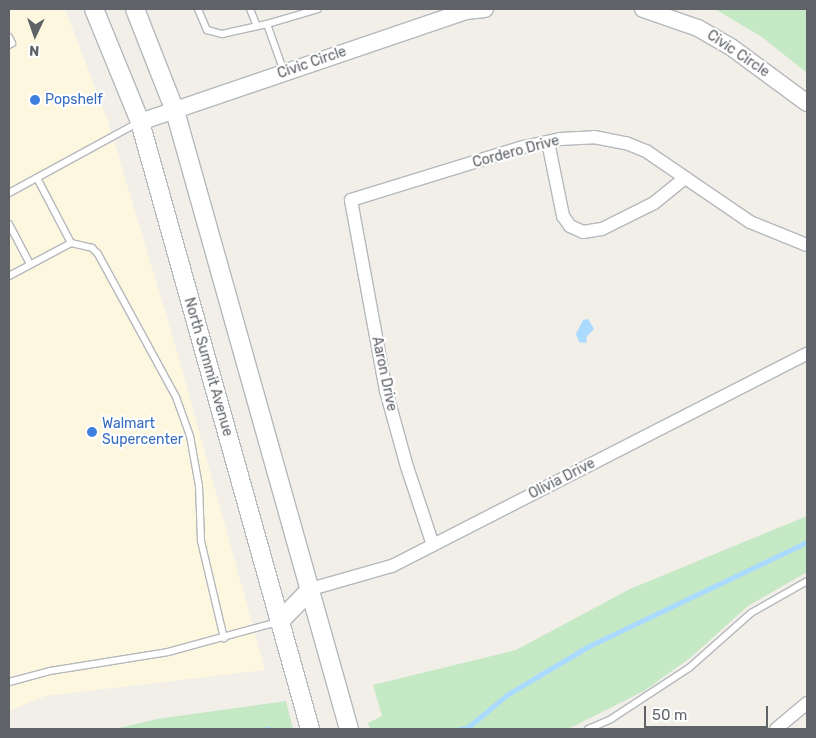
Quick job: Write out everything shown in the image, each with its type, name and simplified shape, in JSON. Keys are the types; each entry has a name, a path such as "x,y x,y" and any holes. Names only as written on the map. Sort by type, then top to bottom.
{"main road":[{"name":"North Summit Avenue","path":"94,9 140,122 310,729"},
{"path":"135,9 175,111 349,729"},
{"path":"279,622 311,589"}],"street":[{"name":"Civic Circle","path":"140,122 466,11 485,9"},
{"name":"Civic Circle","path":"643,9 664,11 731,47 807,103"},
{"name":"Cordero Drive","path":"351,200 548,142 594,137 626,143 662,160 750,222 807,245"},
{"path":"548,142 563,216 570,226 583,232 602,229 654,203 685,178"},
{"name":"Aaron Drive","path":"351,200 386,391 407,467 433,545"},
{"name":"Olivia Drive","path":"311,589 374,573 433,545 807,354"},
{"path":"776,729 807,703"}],"lane":[{"path":"198,9 207,30 222,34 267,24 318,9"},
{"path":"250,9 257,26"},
{"path":"267,24 284,72"},
{"path":"9,38 12,43 9,45"},
{"path":"9,193 140,122"},
{"path":"38,178 71,242"},
{"path":"9,224 30,264"},
{"path":"9,276 71,242 92,248 98,254 176,397 196,466 201,541 224,638"},
{"path":"588,729 611,720 689,668 750,613 807,581"},
{"path":"9,682 50,671 135,658 224,638 279,622"}],"shaded area":[{"path":"9,9 65,9 108,121 174,341 265,670 45,696 9,711"}],"green space":[{"path":"715,9 807,9 807,73 762,37"},
{"path":"807,516 807,572 748,606 690,658 644,691 570,728 370,729 368,723 382,716 373,685 516,650 630,589"},
{"path":"286,701 293,729 115,729 157,719"}],"water":[{"path":"588,319 594,329 587,336 586,343 579,342 576,334 583,320"}],"waterway":[{"path":"460,729 467,728 508,694 589,646 807,542"}],"place":[{"name":"Popshelf","path":"35,100"},
{"name":"Walmart Supercenter","path":"92,432"}]}
